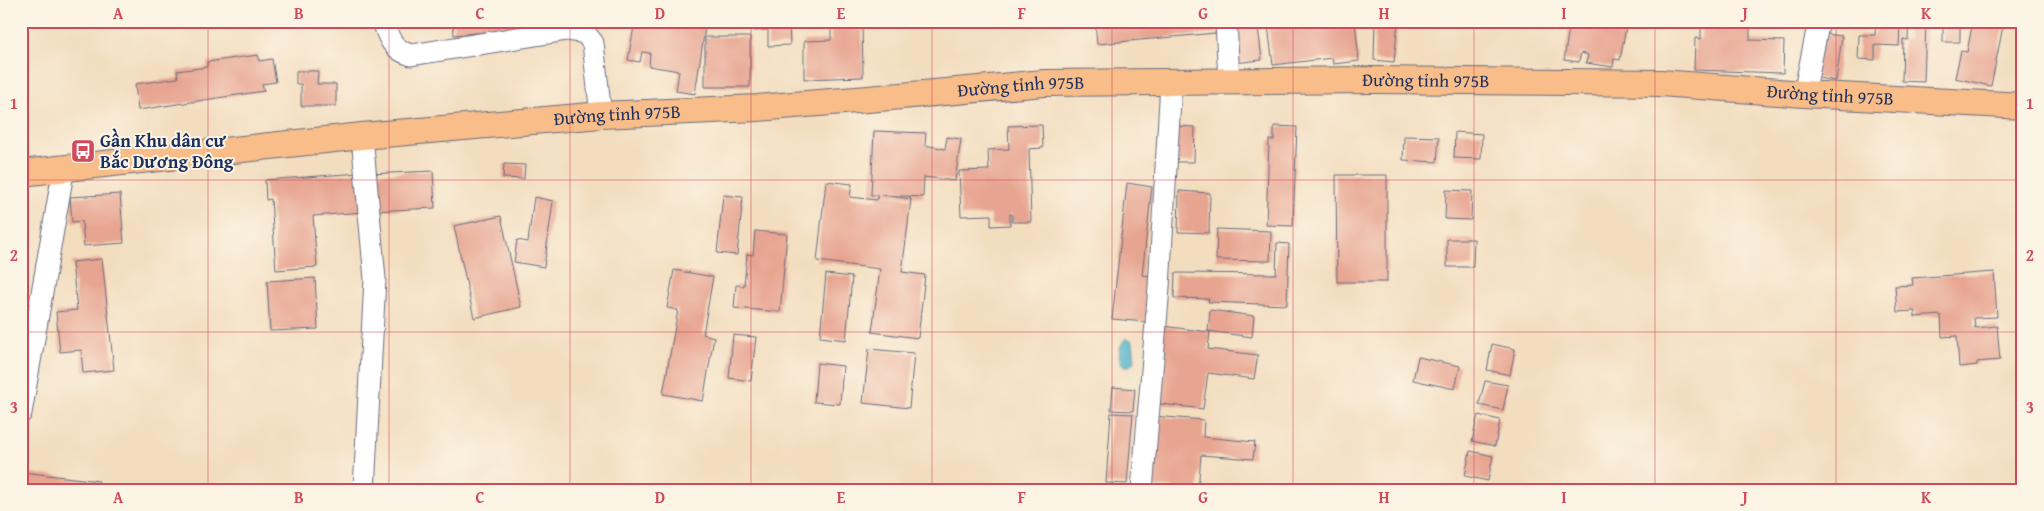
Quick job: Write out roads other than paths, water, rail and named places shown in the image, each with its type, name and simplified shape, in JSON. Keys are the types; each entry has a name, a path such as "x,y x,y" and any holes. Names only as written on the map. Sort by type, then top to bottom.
{"main road":[{"name":"Đường tỉnh 975B","path":"21,173 362,136 601,115 766,107 1044,83 1229,81 1660,83 1804,94 2023,106"}],"street":[{"path":"382,21 390,41 403,53 411,55 567,30 585,33 593,43 601,115"},
{"path":"1226,21 1229,81"},
{"path":"1804,94 1819,21"},
{"path":"1142,490 1159,287 1171,83"},
{"path":"362,136 375,279 364,490"},
{"path":"21,413 64,167"}],"water":[{"path":"1126,338 1133,341 1135,360 1130,366 1124,366 1119,355 1120,348"}],"place":[{"name":"Gần Khu dân cư Bắc Dương Đông","path":"83,151"}]}
